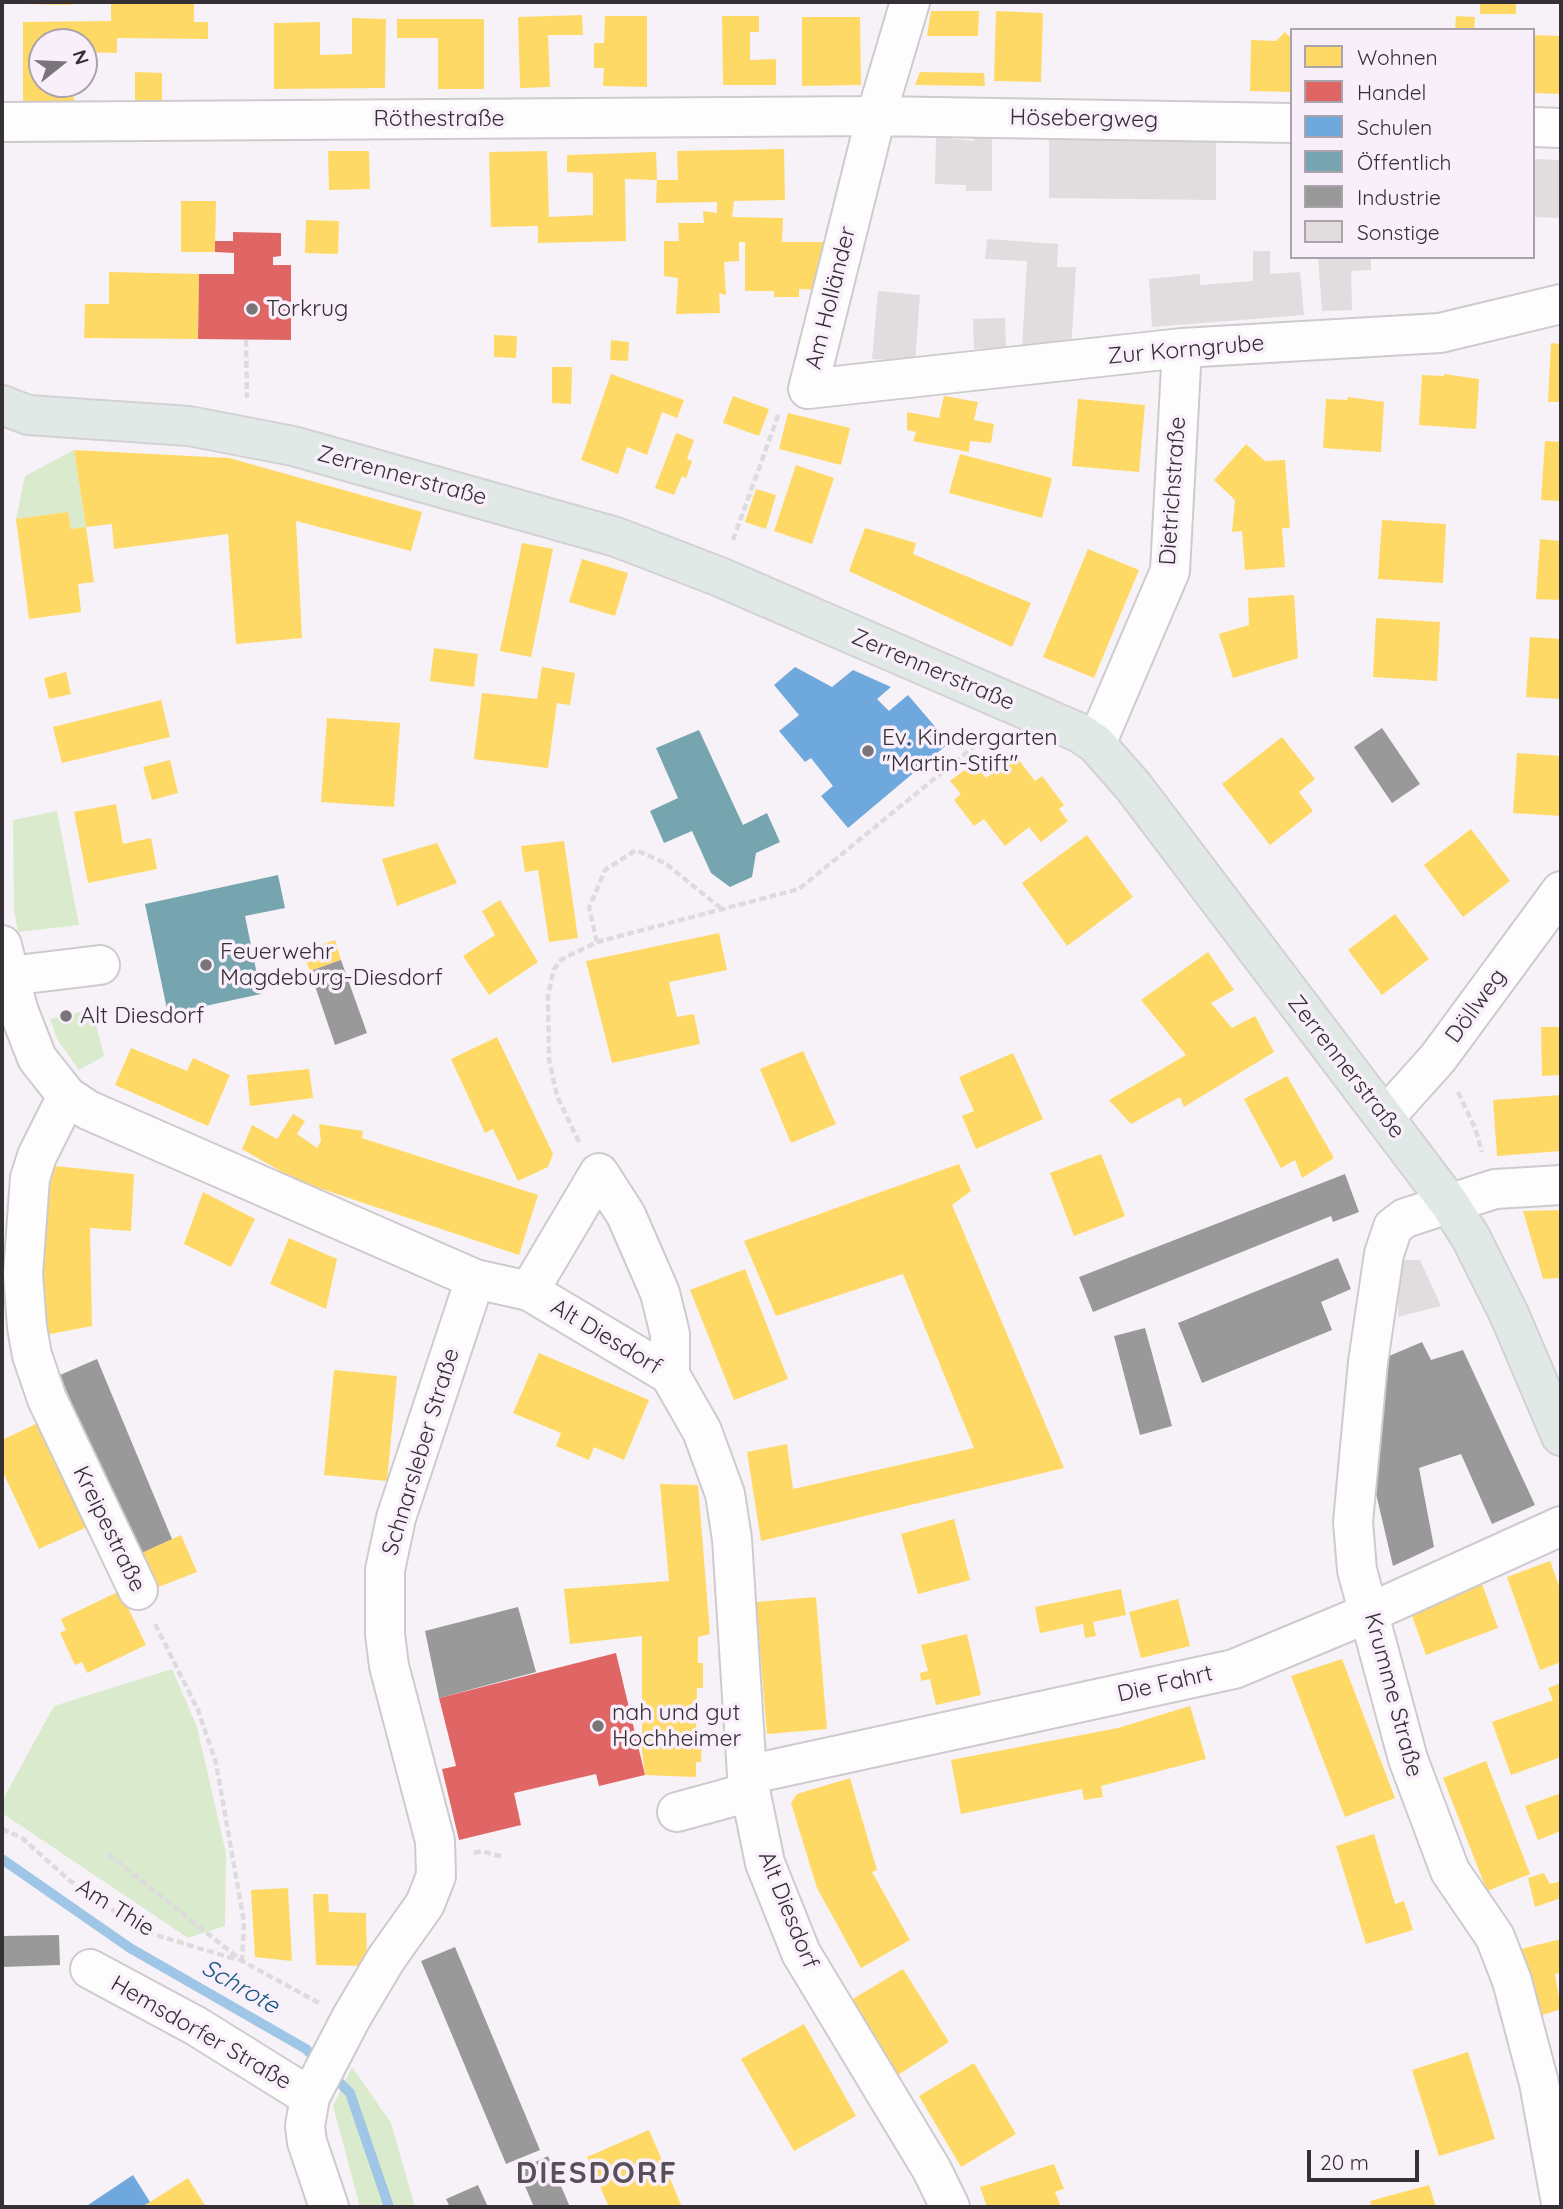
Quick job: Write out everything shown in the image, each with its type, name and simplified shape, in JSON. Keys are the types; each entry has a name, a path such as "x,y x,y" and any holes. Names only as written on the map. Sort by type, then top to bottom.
{"main road":[{"name":"Zerrennerstraße","path":"2,405 28,415 189,426 293,446 616,537 720,577 876,647 1060,723 1096,744 1147,805 1449,1203 1471,1238 1509,1314 1561,1436"}],"street":[{"name":"Am Holländer","path":"808,389 876,116 910,2"},
{"name":"Röthestraße","path":"2,121 876,116"},
{"name":"Hösebergweg","path":"876,116 1290,123"},
{"path":"1535,127 1561,128"},
{"name":"Zur Korngrube","path":"808,389 1182,348 1440,333 1561,304"},
{"name":"Dietrichstraße","path":"1096,744 1170,571 1182,348"},
{"name":"Döllweg","path":"1385,1117 1438,1058 1561,891"},
{"path":"5,960 100,965"},
{"name":"Alt Diesdorf","path":"5,960 29,1042 42,1065 67,1096 111,1122 475,1279 528,1291 670,1375 711,1450 725,1494 732,1539 748,1783 765,1863 801,1953 932,2170 950,2207"},
{"name":"Kreipestraße","path":"67,1096 37,1156 26,1203 23,1274 32,1355 47,1399 138,1590"},
{"path":"2,1172 37,1156"},
{"path":"528,1291 599,1173 629,1223 660,1293 670,1334 670,1375"},
{"name":"Krumme Straße","path":"1561,1185 1495,1189 1398,1222 1391,1231 1384,1254 1368,1362 1353,1522 1357,1570 1371,1612 1391,1698 1426,1809 1450,1871 1495,1937 1512,1981 1539,2083 1561,2203"},
{"name":"Schnarsleber Straße","path":"346,2031 386,1959 425,1904 436,1876 437,1861 430,1822 389,1666 385,1634 386,1570 396,1518 475,1279"},
{"name":"Die Fahrt","path":"677,1812 748,1783 1234,1669 1371,1612 1561,1526"},
{"name":"Hemsdorfer Straße","path":"90,1969 196,2026 310,2097"},
{"name":"Hemsdorfer Straße","path":"330,2207 307,2142 305,2126 310,2097 346,2031"}],"path":[{"path":"246,340 247,400"},
{"name":"Am Holländer","path":"720,577 781,407 808,389"},
{"path":"599,1173 575,1137 557,1096 549,1060 548,995 554,969 573,951 597,942 724,911 799,889 987,737 1010,702"},
{"path":"597,942 589,908 605,870 636,850 665,863 724,911"},
{"path":"1438,1058 1475,1128 1495,1189"},
{"name":"Kreipestraße","path":"138,1590 198,1710 216,1763 244,1922 242,1961"},
{"name":"Am Thie","path":"2,1829 22,1839 69,1880 130,1922 159,1936 242,1961"},
{"path":"108,1854 242,1961 346,2031"}],"green space":[{"path":"74,450 86,527 71,529 68,512 16,519 25,476"},
{"path":"57,811 79,925 18,932 14,911 13,820"},
{"path":"92,1009 104,1056 79,1070 57,1039 50,1019"},
{"path":"172,1669 197,1727 226,1853 225,1926 188,1938 2,1813 2,1801 54,1706"},
{"path":"352,2067 391,2123 415,2207 360,2207 333,2106"}],"building: Wohnen":[{"path":"71,2 71,5 23,4"},
{"path":"111,2 194,2 194,22 208,22 208,39 117,38 117,53 98,52 98,28 28,28 28,98 74,98 74,102 23,102 23,22 111,21"},
{"path":"1480,2 1516,2 1516,14 1480,14"},
{"path":"931,11 979,11 978,36 927,36"},
{"path":"996,11 1043,13 1041,82 994,81"},
{"path":"582,15 583,35 548,35 550,87 520,88 518,17"},
{"path":"605,16 647,16 647,87 603,86 604,68 594,68 594,43 604,43"},
{"path":"722,16 759,16 759,32 750,32 750,60 776,59 776,85 723,85"},
{"path":"1456,16 1475,17 1474,28 1455,28"},
{"path":"802,17 860,17 861,85 802,86"},
{"path":"352,18 386,19 385,88 274,89 274,23 320,22 320,55 352,54"},
{"path":"397,19 484,19 484,89 438,89 438,38 397,38"},
{"path":"1285,32 1290,37 1290,92 1250,91 1251,40 1276,41"},
{"path":"1535,35 1561,36 1561,94 1535,93"},
{"path":"135,72 162,73 162,104 135,103"},
{"path":"920,72 984,73 985,86 915,85"},
{"path":"784,149 785,200 734,201 732,217 783,218 782,242 823,242 823,290 799,289 799,297 774,297 774,291 745,291 745,242 739,242 739,261 724,262 726,295 719,293 720,313 676,314 678,278 664,276 664,241 679,241 678,223 704,223 703,211 717,213 717,202 656,203 657,180 678,180 677,151"},
{"path":"328,151 369,151 370,189 329,190"},
{"path":"547,151 549,217 593,215 593,173 567,172 567,155 656,152 657,180 625,179 626,241 538,243 538,226 491,227 489,152"},
{"path":"181,201 216,201 215,252 181,252"},
{"path":"306,220 339,221 338,254 305,253"},
{"path":"109,272 199,274 198,339 84,338 85,304 109,304"},
{"path":"494,335 517,336 516,358 494,357"},
{"path":"611,340 629,342 628,361 610,360"},
{"path":"1551,343 1561,344 1561,402 1548,402"},
{"path":"552,367 572,367 571,404 552,403"},
{"path":"611,374 684,400 677,418 662,412 647,455 627,447 618,474 581,460"},
{"path":"1444,374 1479,379 1476,429 1419,425 1422,375"},
{"path":"733,396 769,409 759,436 723,423"},
{"path":"944,396 978,402 974,420 994,424 991,443 970,441 969,452 913,441 916,432 907,430 907,412 939,418"},
{"path":"1348,397 1384,402 1381,452 1323,448 1326,399 1347,400"},
{"path":"1078,399 1145,405 1139,472 1072,466"},
{"path":"788,413 850,428 841,465 779,449"},
{"path":"676,433 694,440 687,459 692,461 686,478 682,476 674,495 655,488"},
{"path":"1545,441 1561,442 1561,501 1541,500"},
{"path":"1246,444 1265,461 1285,460 1290,528 1282,528 1285,567 1245,570 1242,531 1232,532 1235,500 1214,480"},
{"path":"74,450 229,458 422,512 411,551 296,521 302,638 236,644 228,534 114,549 112,524 86,527"},
{"path":"960,454 1052,478 1042,518 949,493"},
{"path":"796,465 834,478 812,544 774,531"},
{"path":"756,489 776,495 766,529 745,522"},
{"path":"68,512 71,529 86,527 94,582 78,584 81,612 29,619 16,519"},
{"path":"1382,520 1446,524 1443,583 1378,579"},
{"path":"865,528 916,543 913,554 1031,603 1012,647 849,571"},
{"path":"1540,539 1561,541 1561,600 1536,599"},
{"path":"522,543 553,549 531,657 500,651"},
{"path":"1088,549 1139,570 1094,678 1043,657"},
{"path":"582,559 628,573 615,616 569,602"},
{"path":"1294,595 1298,658 1233,678 1219,634 1249,625 1248,598"},
{"path":"1376,618 1440,622 1437,681 1373,677"},
{"path":"1530,637 1561,639 1561,699 1526,697"},
{"path":"434,648 478,654 474,687 430,681"},
{"path":"542,667 575,673 570,705 557,703 548,768 474,759 482,693 537,699"},
{"path":"66,672 71,694 49,699 44,678"},
{"path":"161,700 170,737 62,763 53,727"},
{"path":"327,718 400,723 394,807 321,802"},
{"path":"1282,737 1315,779 1299,792 1313,811 1270,845 1222,784"},
{"path":"1517,753 1561,756 1561,816 1513,813"},
{"path":"1015,755 1035,781 1042,776 1064,805 1059,809 1068,821 1041,842 1029,827 1005,846 984,819 974,826 954,800 961,794 950,781 974,763 986,778"},
{"path":"170,760 178,793 152,800 143,767"},
{"path":"116,804 123,844 151,838 157,869 88,883 74,812"},
{"path":"1471,829 1510,881 1463,917 1424,865"},
{"path":"1087,835 1133,897 1067,946 1022,883"},
{"path":"564,841 578,938 549,942 538,870 525,872 521,846"},
{"path":"437,843 457,883 397,906 382,859"},
{"path":"500,900 538,962 489,995 463,956 495,935 482,911"},
{"path":"1395,914 1429,959 1382,995 1348,950"},
{"path":"719,933 727,970 669,982 677,1017 694,1014 700,1044 612,1063 586,961"},
{"path":"335,940 341,960 310,971 302,951"},
{"path":"1208,952 1234,990 1211,1003 1232,1028 1255,1016 1274,1052 1184,1107 1180,1097 1131,1124 1109,1100 1186,1055 1141,1000"},
{"path":"1541,1027 1561,1027 1561,1075 1542,1076"},
{"path":"497,1037 553,1154 548,1167 518,1181 493,1129 485,1133 451,1059"},
{"path":"131,1048 187,1071 193,1058 230,1075 208,1126 115,1085"},
{"path":"803,1051 836,1124 791,1143 760,1069"},
{"path":"1013,1053 1043,1119 976,1149 962,1116 974,1111 959,1077"},
{"path":"309,1069 313,1098 250,1106 247,1075"},
{"path":"1287,1076 1334,1158 1302,1178 1295,1160 1281,1168 1244,1099"},
{"path":"1561,1095 1561,1151 1497,1156 1493,1100"},
{"path":"293,1114 305,1121 297,1134 317,1148 321,1141 319,1124 363,1131 362,1138 538,1195 519,1255 298,1181 242,1149 252,1125 277,1139"},
{"path":"1101,1154 1125,1216 1074,1236 1050,1173"},
{"path":"959,1164 971,1191 952,1205 1064,1468 761,1541 747,1452 787,1444 793,1489 974,1448 903,1274 776,1316 744,1241"},
{"path":"54,1166 134,1174 131,1231 90,1228 92,1326 45,1335 43,1224"},
{"path":"203,1192 255,1219 231,1267 184,1244"},
{"path":"1561,1210 1561,1278 1543,1279 1523,1211"},
{"path":"289,1238 337,1259 326,1309 270,1284"},
{"path":"745,1269 788,1379 734,1400 690,1290"},
{"path":"539,1353 649,1400 624,1460 594,1447 589,1460 556,1446 561,1433 513,1413"},
{"path":"334,1370 397,1376 387,1481 324,1475"},
{"path":"40,1422 89,1526 39,1549 2,1470 2,1440"},
{"path":"660,1484 698,1485 710,1634 698,1637 698,1663 703,1663 703,1688 697,1688 696,1737 702,1737 701,1762 696,1762 696,1777 645,1775 642,1752 642,1636 570,1644 564,1589 669,1581"},
{"path":"954,1519 970,1580 918,1594 901,1534"},
{"path":"181,1535 197,1572 156,1588 141,1553"},
{"path":"1550,1561 1561,1591 1561,1662 1540,1670 1507,1577"},
{"path":"1482,1584 1498,1628 1426,1655 1410,1610"},
{"path":"1121,1589 1126,1615 1093,1622 1096,1636 1085,1638 1083,1624 1040,1633 1035,1607"},
{"path":"120,1591 146,1645 87,1673 82,1662 75,1665 60,1633 66,1630 61,1619"},
{"path":"816,1597 827,1729 767,1734 756,1602"},
{"path":"1178,1599 1190,1646 1141,1658 1129,1612"},
{"path":"967,1634 981,1695 936,1705 930,1679 921,1681 920,1673 928,1671 921,1645"},
{"path":"1342,1659 1395,1798 1345,1817 1291,1676"},
{"path":"1561,1683 1561,1757 1511,1775 1492,1722 1553,1700 1548,1688"},
{"path":"1190,1706 1206,1759 1101,1786 1103,1797 1084,1800 1082,1789 961,1814 951,1760 1118,1728"},
{"path":"1486,1761 1530,1874 1487,1891 1443,1778"},
{"path":"850,1778 877,1870 872,1872 910,1940 861,1968 817,1888 791,1803 797,1794"},
{"path":"1561,1793 1561,1831 1538,1840 1525,1806"},
{"path":"1374,1834 1395,1904 1404,1901 1413,1930 1366,1944 1336,1846"},
{"path":"1544,1873 1550,1884 1561,1881 1561,1898 1535,1907 1528,1878"},
{"path":"288,1888 292,1961 255,1957 251,1890"},
{"path":"313,1894 328,1894 329,1912 366,1913 367,1966 316,1965"},
{"path":"1561,1939 1561,1973 1555,1974 1561,2009 1531,2019 1513,1951"},
{"path":"903,1969 949,2042 898,2075 851,2000"},
{"path":"804,2024 856,2116 794,2151 741,2059"},
{"path":"1468,2052 1495,2139 1439,2156 1412,2070"},
{"path":"974,2063 1016,2134 961,2167 919,2096"},
{"path":"649,2130 682,2207 609,2207 587,2157"},
{"path":"1054,2164 1064,2189 1055,2192 1061,2207 987,2207 980,2187"},
{"path":"188,2178 206,2207 141,2207 150,2202"},
{"path":"1429,2185 1436,2207 1372,2207 1370,2201"}],"building: Handel":[{"path":"233,232 281,233 281,256 273,257 273,265 291,265 291,340 198,339 199,274 234,274 234,253 215,252 215,241 233,241"},
{"path":"616,1653 645,1775 599,1786 596,1774 514,1793 521,1825 459,1840 442,1769 456,1766 439,1698"}],"building: Schulen":[{"name":"Ev. Kindergarten \"Martin-Stift\"","path":"795,667 832,687 853,670 891,687 877,699 889,711 908,695 949,743 848,828 821,796 833,786 811,758 805,762 779,731 799,715 774,685"},
{"path":"133,2175 150,2202 141,2207 85,2207"}],"building: Öffentlich":[{"path":"699,730 743,825 767,813 780,842 756,853 752,877 730,887 711,873 692,831 664,843 650,811 678,798 656,748"},
{"name":"Feuerwehr Magdeburg-Diesdorf","path":"278,875 285,908 245,916 261,994 168,1014 145,904"}],"building: Industrie":[{"path":"1382,728 1420,784 1392,803 1354,747"},
{"path":"341,960 367,1033 335,1045 310,971"},
{"path":"1345,1174 1359,1212 1333,1222 1331,1216 1093,1312 1079,1277"},
{"path":"1338,1258 1351,1289 1321,1302 1332,1330 1202,1383 1178,1323"},
{"path":"1145,1328 1172,1426 1140,1435 1114,1336"},
{"path":"1422,1342 1431,1360 1463,1350 1535,1505 1492,1524 1461,1454 1419,1468 1434,1547 1393,1566 1373,1481 1389,1356"},
{"path":"97,1359 172,1539 135,1556 60,1375"},
{"path":"518,1607 536,1672 439,1698 425,1631"},
{"path":"59,1935 60,1965 2,1967 2,1936"},
{"path":"455,1947 540,2150 506,2164 421,1961"},
{"path":"548,2156 570,2207 534,2207 518,2170"},
{"path":"478,2185 488,2207 450,2207 446,2199"}],"building: Sonstige":[{"path":"936,137 974,141 974,138 992,138 992,191 966,191 966,185 935,184"},
{"path":"1049,139 1216,140 1216,200 1049,198"},
{"path":"1535,159 1561,160 1561,218 1535,217"},
{"path":"987,239 1058,244 1057,267 1076,267 1071,351 1022,349 1027,261 985,259"},
{"path":"1253,251 1270,251 1270,274 1300,272 1304,315 1152,327 1149,279 1200,274 1200,285 1253,281"},
{"path":"1318,259 1371,259 1371,270 1351,271 1352,310 1322,311"},
{"path":"878,291 920,295 915,362 872,359"},
{"path":"1005,318 1006,348 974,349 973,319"},
{"path":"1399,1260 1420,1260 1441,1306 1398,1317"}],"waterway":[{"name":"Schrote","path":"2,1859 130,1948 306,2049 350,2093 389,2207"}],"place":[{"name":"Torkrug","path":"252,309"},
{"name":"Ev. Kindergarten \"Martin-Stift\"","path":"868,751"},
{"name":"Feuerwehr Magdeburg-Diesdorf","path":"206,965"},
{"name":"Alt Diesdorf","path":"66,1016"},
{"name":"nah und gut Hochheimer","path":"598,1726"}],"district":[{"name":"DIESDORF","path":"597,2174"}]}
